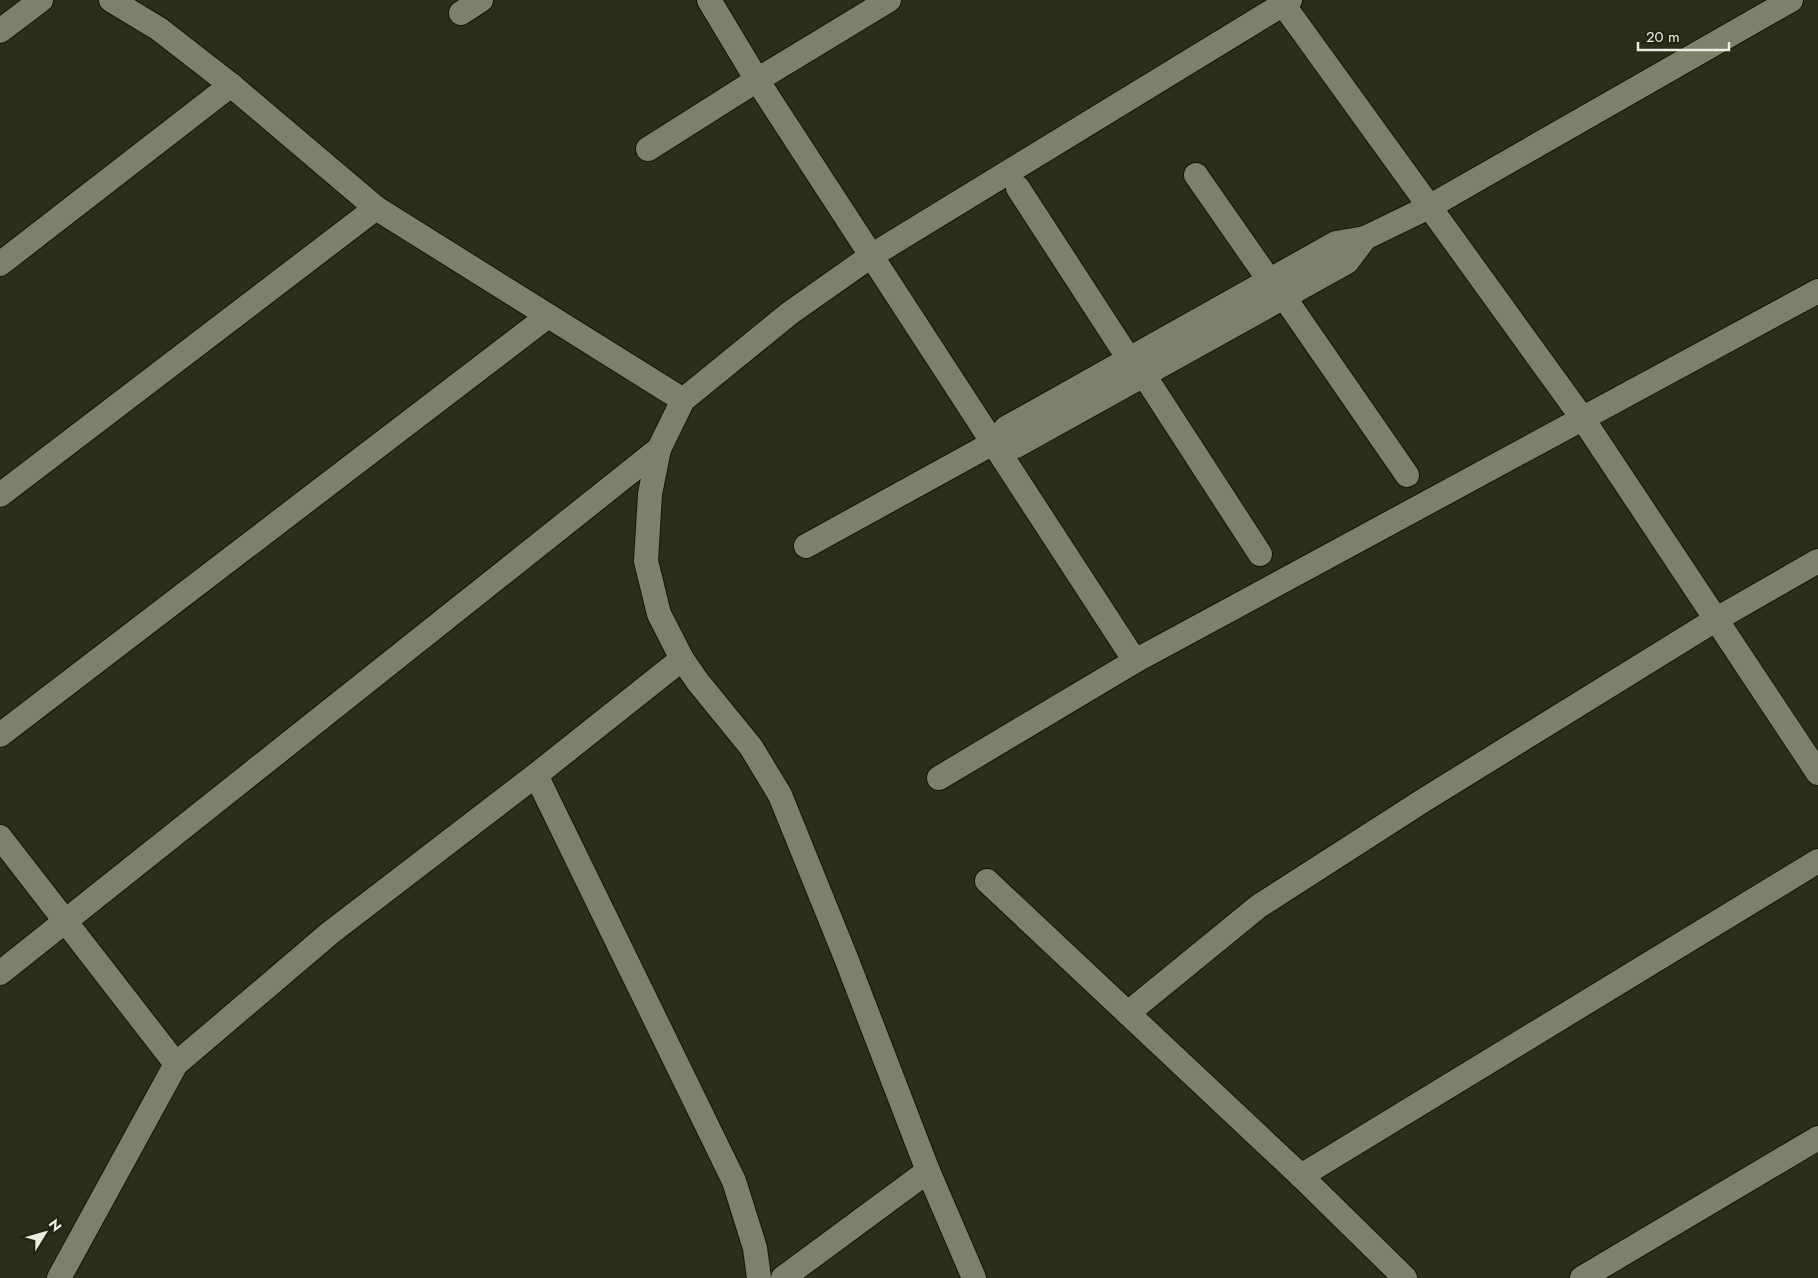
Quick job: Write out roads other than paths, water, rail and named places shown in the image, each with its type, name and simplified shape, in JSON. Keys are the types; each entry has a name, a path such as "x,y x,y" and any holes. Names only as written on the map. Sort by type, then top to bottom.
{"street":[{"path":"0,31 41,0"},
{"path":"111,0 159,29 232,85 376,208 683,400"},
{"path":"461,13 481,0"},
{"path":"710,0 757,80 1135,661"},
{"path":"648,149 889,0"},
{"path":"806,546 994,443 1016,446 1137,367 1277,289 1347,262 1365,238 1430,207 1791,0"},
{"path":"974,1278 928,1171 846,958 780,795 751,747 698,682 682,659 659,614 646,561 650,494 659,449 683,400 790,313 871,256 1284,1 1583,419 1818,773"},
{"path":"0,264 232,85"},
{"path":"1196,175 1407,475"},
{"path":"1018,188 1260,554"},
{"path":"0,495 376,208"},
{"path":"939,778 1135,661 1818,291"},
{"path":"0,735 548,316"},
{"path":"0,973 659,449"},
{"path":"1128,1013 1259,906 1424,800 1715,620 1818,561"},
{"path":"59,1278 176,1064 330,933 536,775 682,659"},
{"path":"536,775 734,1181 755,1248 758,1278"},
{"path":"0,838 176,1064"},
{"path":"1301,1176 1818,861"},
{"path":"986,880 1301,1176 1405,1278"},
{"path":"1582,1278 1818,1138"},
{"path":"783,1278 928,1171"}]}
